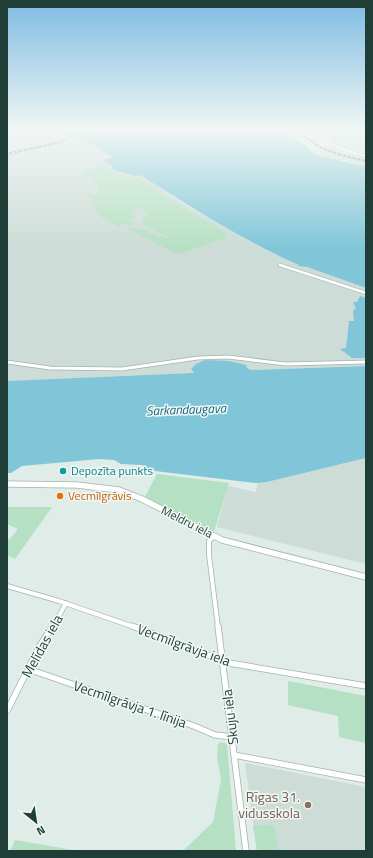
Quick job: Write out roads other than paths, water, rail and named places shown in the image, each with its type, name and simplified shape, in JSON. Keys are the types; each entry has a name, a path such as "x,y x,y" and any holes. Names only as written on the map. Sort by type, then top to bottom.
{"street":[{"path":"280,265 366,293"},
{"path":"7,362 50,368 122,369 198,358 228,358 286,364 366,362"},
{"name":"Meldru iela","path":"7,484 76,485 119,490 142,499 213,536 238,545 366,577"},
{"name":"Skuju iela","path":"213,536 209,541 208,548 233,737 246,851"},
{"name":"Vecmīlgrāvja iela","path":"7,586 66,603 125,623 229,663 366,686"},
{"name":"Melīdas iela","path":"7,711 28,669 66,603"},
{"name":"Vecmīlgrāvja 1. līnija","path":"28,669 194,726 215,735 233,737"},
{"path":"234,755 366,780"}],"water":[{"path":"366,169 366,288 307,267 298,266 299,265 278,256 198,211 140,175 135,176 114,170"},
{"path":"360,296 366,298 366,358 352,358 340,349 346,348 349,321 354,321 353,310 356,309 353,302 357,302"},
{"name":"Sarkandaugava","path":"205,360 229,361 246,365 247,368 251,370 366,366 366,458 267,482 255,483 155,471 142,465 121,464 114,460 99,459 22,466 11,473 7,473 7,381 192,373 194,372 191,369 196,364"}],"place":[{"name":"Depozīta punkts","path":"63,471"},
{"name":"Vecmīlgrāvis","path":"60,496"},
{"name":"Rīgas 31. vidusskola","path":"308,805"}]}
